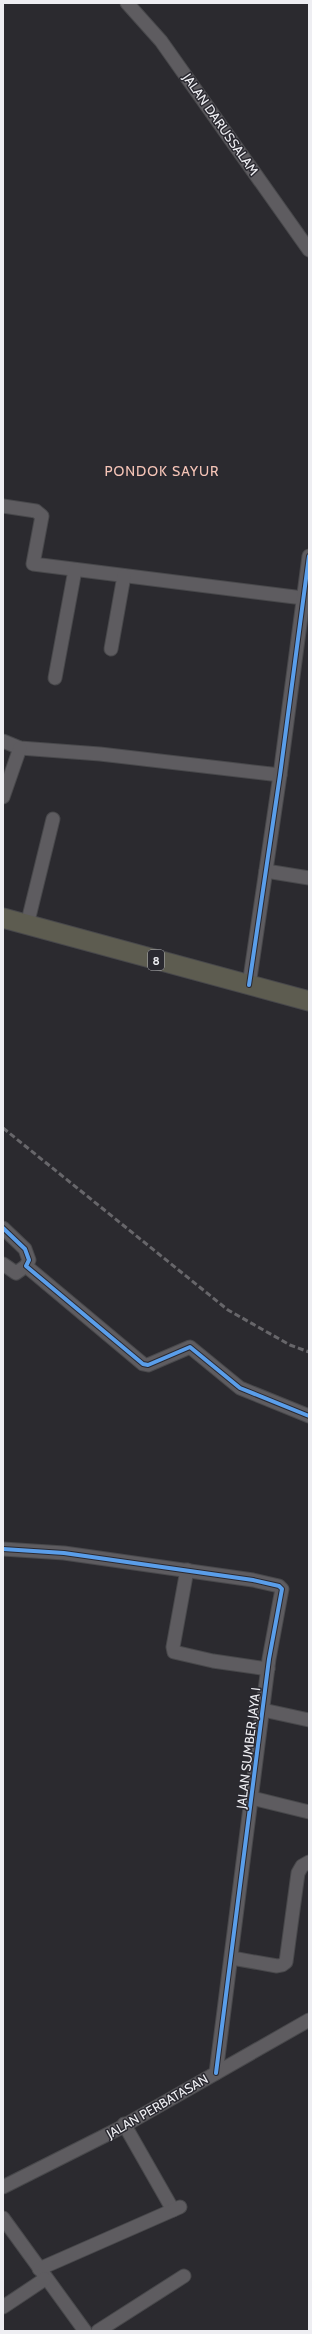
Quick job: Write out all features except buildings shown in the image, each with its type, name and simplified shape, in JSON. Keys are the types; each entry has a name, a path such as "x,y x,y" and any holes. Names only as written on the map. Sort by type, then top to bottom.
{"highway":[{"name":"8","path":"3,918 309,1001"}],"street":[{"name":"JALAN DARUSSALAM","path":"127,3 161,41 309,250"},
{"path":"3,506 36,511 42,516 33,564 303,598"},
{"path":"249,985 280,775 309,556"},
{"path":"55,678 75,570"},
{"path":"111,649 124,576"},
{"path":"3,741 20,748 100,754 280,775"},
{"path":"3,797 20,748"},
{"path":"27,925 53,820"},
{"path":"266,871 309,878"},
{"path":"3,1228 28,1253 29,1260 26,1266 16,1273 3,1264"},
{"path":"26,1266 143,1364 148,1365 190,1347 240,1388 309,1416"},
{"name":"JALAN SUMBER JAYA I","path":"3,1549 64,1553 188,1570 253,1580 279,1586 282,1589 268,1670 216,2073"},
{"path":"188,1570 173,1646 174,1652 213,1661 268,1670"},
{"path":"263,1710 309,1720"},
{"path":"252,1798 309,1812"},
{"path":"232,1958 277,1966 286,1962 298,1873 302,1866 309,1862"},
{"name":"JALAN PERBATASAN","path":"7,2182 124,2124 309,2020"},
{"path":"3,2307 42,2274 176,2208 124,2124"},
{"path":"3,2218 42,2274 85,2331"},
{"path":"98,2331 184,2276"}],"railway":[{"path":"3,1128 228,1310 290,1345 309,1352"}],"cycle path":[{"path":"249,985 280,775 309,556"},
{"path":"3,1228 25,1249 29,1260 26,1266 143,1364 148,1365 190,1347 240,1388 309,1416"},
{"path":"3,1549 64,1553 253,1580 279,1586 282,1589 269,1659 216,2073"}],"district":[{"name":"PONDOK SAYUR","path":"162,471"}]}
